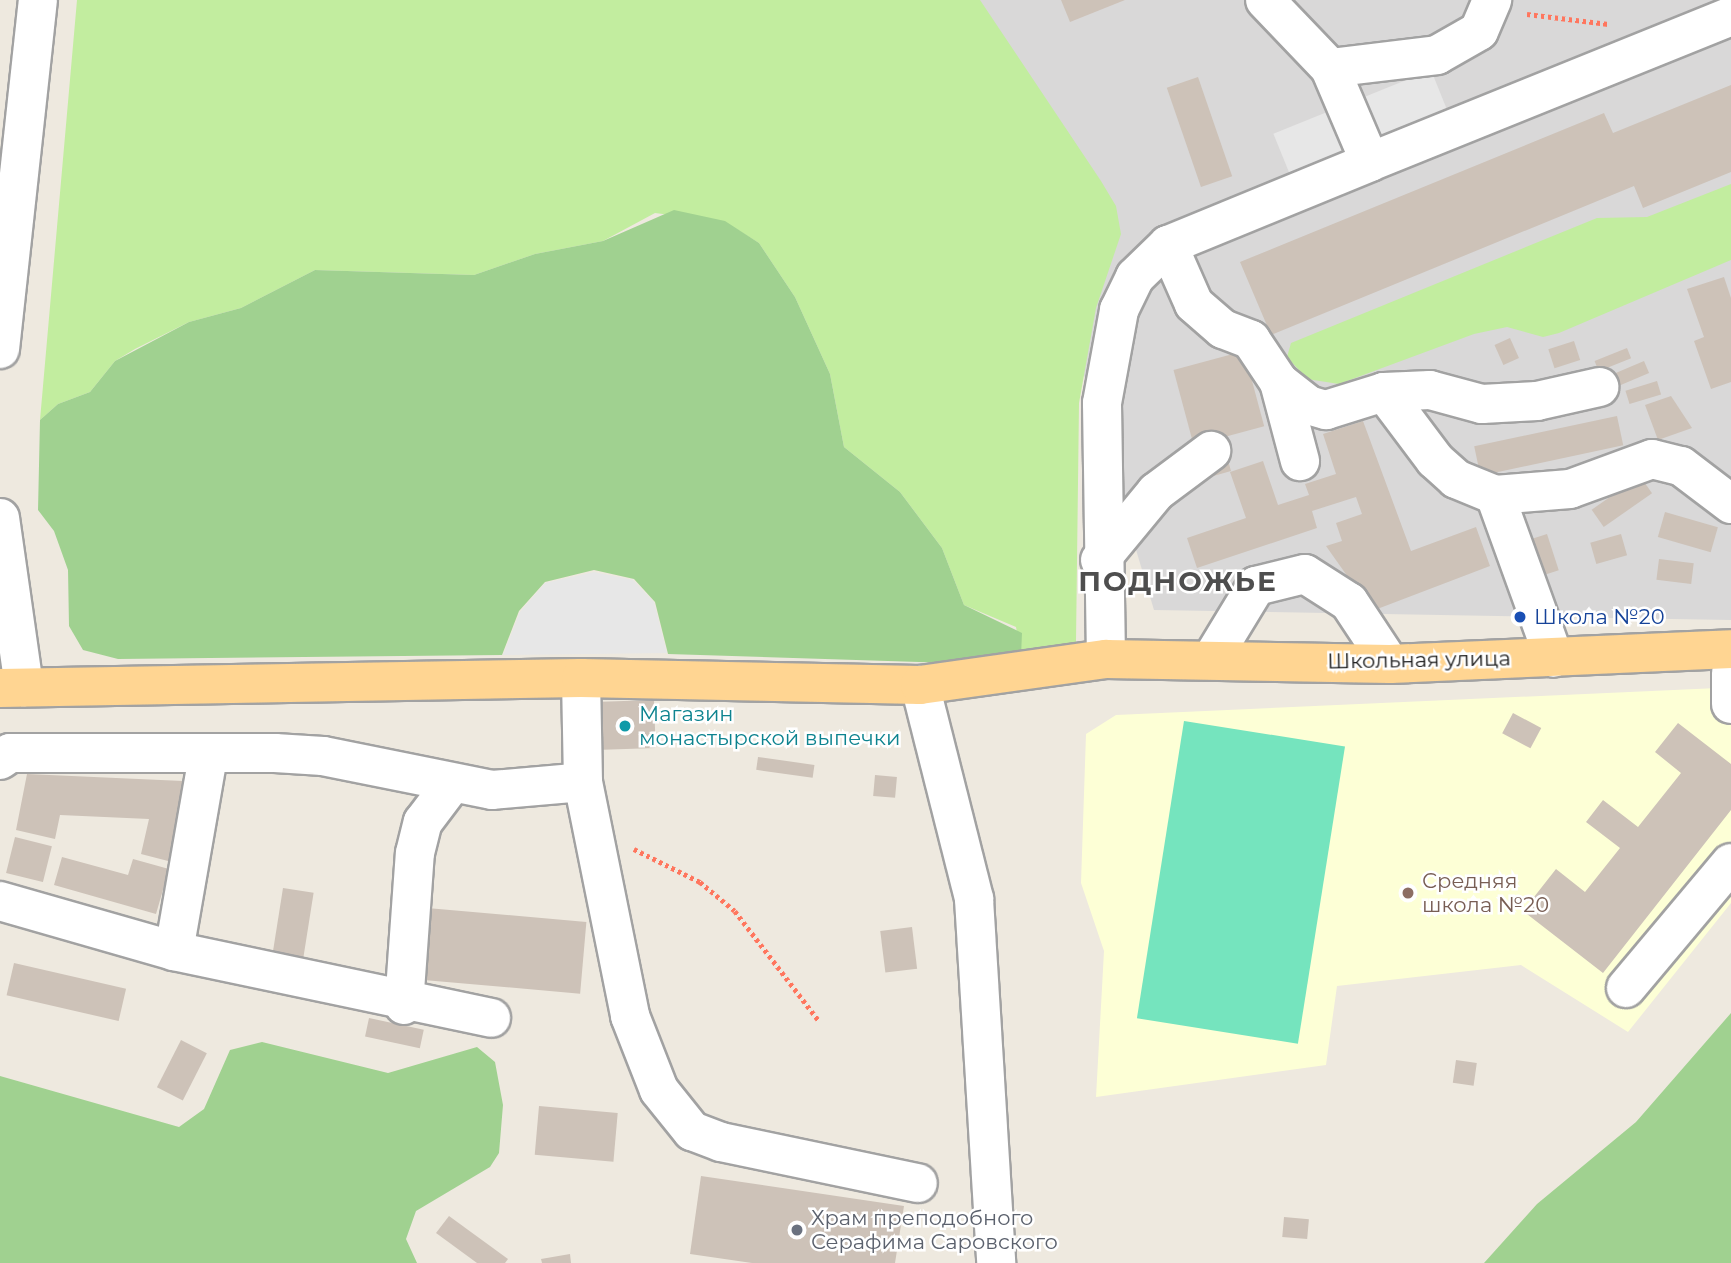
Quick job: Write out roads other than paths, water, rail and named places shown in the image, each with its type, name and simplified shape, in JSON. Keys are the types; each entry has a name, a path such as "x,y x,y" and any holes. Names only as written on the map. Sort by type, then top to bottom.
{"main road":[{"name":"Школьная улица","path":"12,688 581,678 920,685 1106,659 1390,664 1731,649"}],"street":[{"path":"0,349 6,237 38,0"},
{"path":"1265,0 1330,68 1370,162"},
{"path":"1330,68 1437,55 1479,31 1491,5"},
{"path":"1106,659 1100,560 1108,355 1135,277 1168,245 1731,16"},
{"path":"1168,245 1194,304 1223,329 1251,340 1279,382 1308,405 1326,410 1384,392 1430,390 1482,404 1537,401 1599,387"},
{"path":"1279,382 1300,461"},
{"path":"1384,392 1435,460 1456,479 1495,495 1570,489 1652,459 1681,466 1731,504"},
{"path":"1100,560 1156,492 1211,451"},
{"path":"1495,495 1554,658"},
{"path":"0,518 12,688"},
{"path":"1211,660 1256,586 1305,574 1349,602 1390,664"},
{"path":"1731,673 1731,705"},
{"path":"581,678 583,782 631,1016 674,1113 692,1131 721,1142 918,1183"},
{"path":"920,685 974,899 999,1261"},
{"path":"0,760 10,753 323,756 451,785 553,790 583,782"},
{"path":"174,950 208,756"},
{"path":"404,1005 415,853 423,822 451,785"},
{"path":"1626,988 1731,863"},
{"path":"0,901 174,950 404,1005 491,1018"}],"place":[{"name":"Школа №20","path":"1520,617"},
{"name":"Магазин монастырской выпечки","path":"625,726"},
{"name":"Средняя школа №20","path":"1408,893"},
{"name":"Храм преподобного Серафима Саровского","path":"797,1230"}],"district":[{"name":"ПОДНОЖЬЕ","path":"1178,581"}]}
